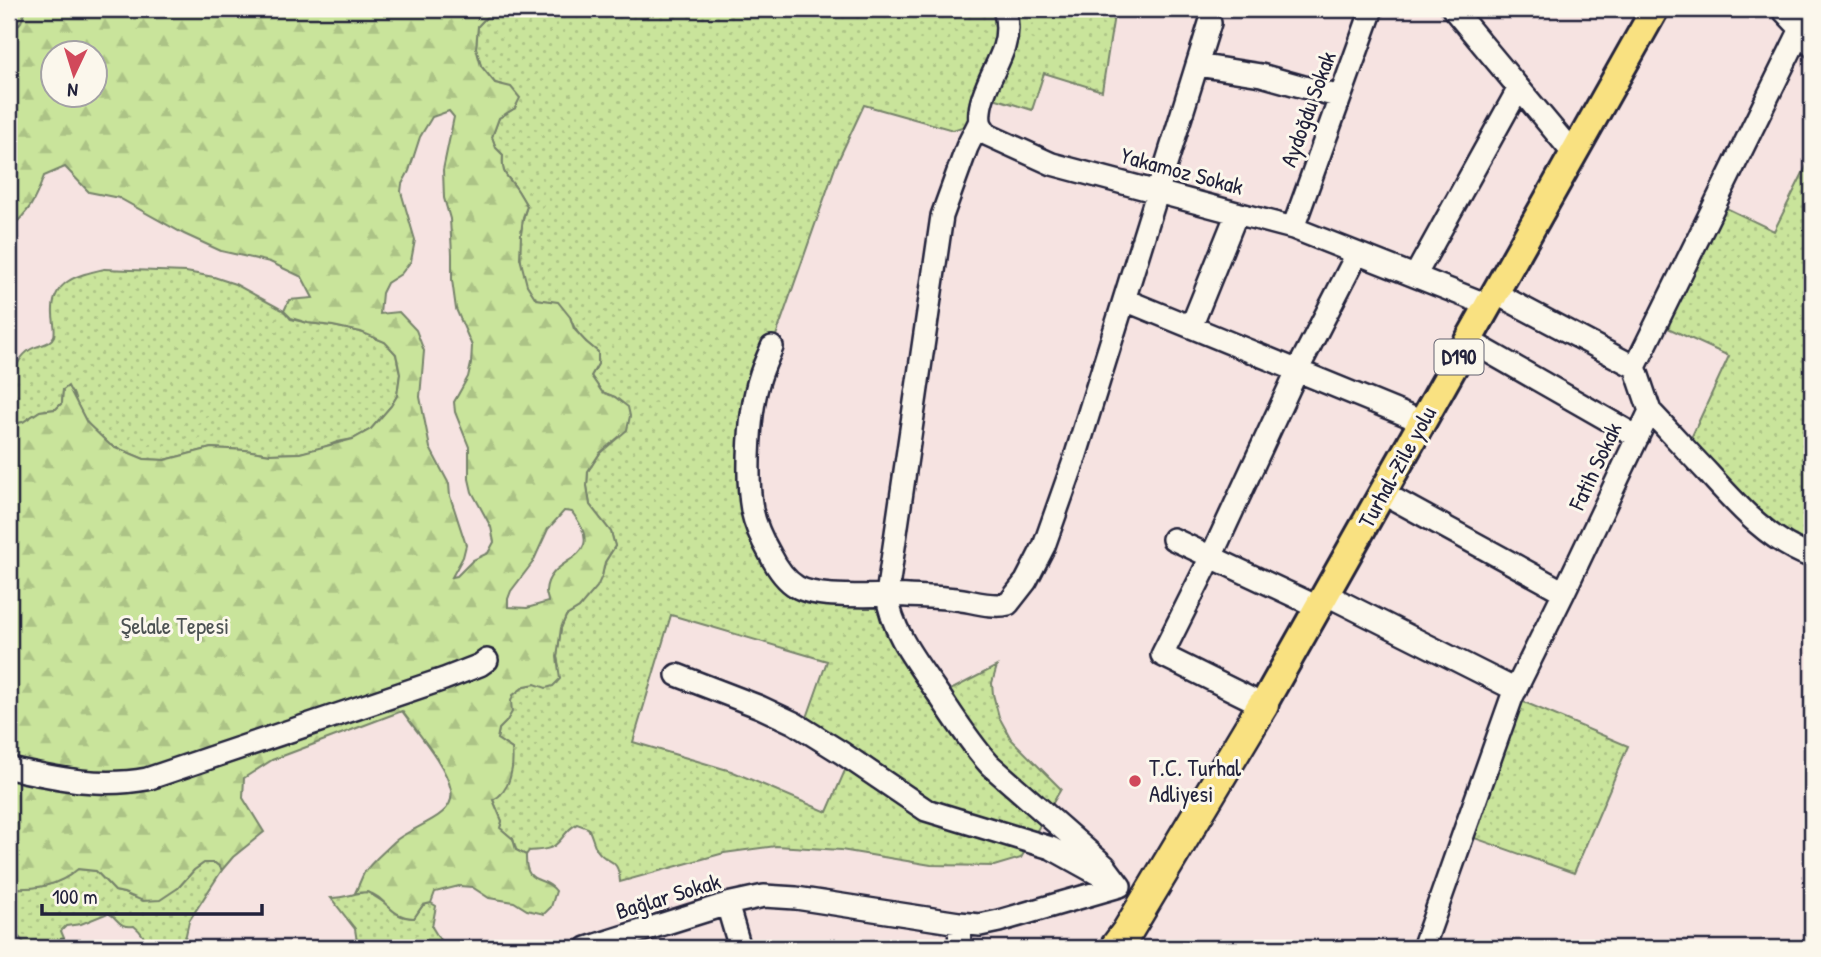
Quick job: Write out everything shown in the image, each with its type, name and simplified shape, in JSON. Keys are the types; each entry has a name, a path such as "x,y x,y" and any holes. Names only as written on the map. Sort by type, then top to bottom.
{"highway":[{"name":"D190","path":"1115,948 1263,705"},
{"name":"D190","path":"1138,948 1263,705"}],"main road":[{"name":"Turhal-Zile yolu","path":"1263,705 1655,9"}],"street":[{"path":"1004,9 1007,34 1003,48 984,95 980,121 967,146 942,216 887,595 889,608 902,638 974,748 1105,866 1120,886"},
{"name":"Aydoğdu Sokak","path":"1293,228 1372,9"},
{"path":"1452,9 1573,153"},
{"path":"1635,367 1809,31 1782,9"},
{"path":"772,347 757,389 750,433 749,490 752,512 760,535 787,579 797,587 831,594 887,595 1008,604 1026,581 1044,546 1074,461 1210,23"},
{"path":"1197,65 1261,75 1340,97"},
{"path":"1415,276 1519,88"},
{"name":"Yakamoz Sokak","path":"980,121 988,135 1052,163 1293,228 1415,276 1491,299 1635,367"},
{"path":"1191,327 1237,213"},
{"path":"1263,705 1162,655 1212,557 1297,371 1357,254"},
{"path":"1125,300 1423,422"},
{"path":"1468,341 1638,437"},
{"name":"Fatih Sokak","path":"1423,948 1516,690 1650,411 1635,367"},
{"path":"1650,411 1741,509 1769,534 1812,557"},
{"path":"1383,493 1564,592"},
{"path":"1173,539 1322,601 1516,690"},
{"path":"9,768 93,783 148,779 444,679 487,660"},
{"path":"677,675 794,723 926,810 1051,848 1146,901"},
{"name":"Bağlar Sokak","path":"587,948 727,904 764,896 796,898 959,923 987,924 1120,886"},
{"path":"727,904 740,948"},
{"path":"959,923 960,948"}],"green space":[{"path":"9,9 26,9 21,22 9,36"},
{"name":"Şelale Tepesi","path":"26,9 494,9 478,26 476,48 481,66 495,83 511,87 520,98 515,108 499,118 492,137 496,148 503,155 504,172 527,206 523,217 520,258 527,285 536,299 558,302 570,317 574,329 598,352 598,364 591,376 602,392 615,397 628,407 630,416 627,430 600,453 588,471 590,505 611,532 615,546 605,562 597,587 579,608 566,616 561,628 557,657 560,679 553,686 546,688 535,684 525,686 513,695 512,712 499,729 497,739 512,749 512,770 507,784 504,791 493,800 502,821 500,828 513,839 516,850 526,855 532,876 556,891 551,907 544,914 527,910 514,902 489,898 472,887 459,886 435,892 431,903 423,905 414,918 398,914 367,892 355,893 364,873 378,857 401,836 440,815 451,800 451,790 443,770 402,711 272,760 244,778 243,798 264,832 233,857 222,870 215,863 204,863 178,888 160,900 143,901 115,891 96,871 78,869 62,880 45,886 9,888 9,425 23,422 40,411 56,409 62,403 63,390 68,386 87,423 110,445 144,459 165,460 211,448 270,454 300,453 353,439 371,429 397,396 400,374 396,354 385,342 361,332 291,318 284,311 289,300 313,298 302,277 270,262 221,251 119,198 89,192 65,167 44,176 31,206 9,230 9,36 21,22","holes":["449,111 454,117 443,170 444,198 450,219 452,280 456,309 472,346 468,377 454,402 455,412 469,447 469,479 472,492 491,527 494,542 488,553 473,560 457,576 452,577 466,545 450,496 449,484 430,448 420,397 424,351 416,330 399,312 380,314 382,293 387,283 401,274 411,261 415,240 401,192 402,184 420,137 432,117","564,511 572,512 582,529 585,541 581,550 549,579 546,591 548,602 527,608 508,607 511,591 533,562 548,529"]},
{"path":"494,9 1115,9 1102,91 1044,73 1032,110 984,95 980,121 953,130 864,105 836,165 772,347 749,490 787,579 887,595 939,696 997,666 992,683 999,717 1011,739 1061,789 1021,858 994,866 931,865 841,850 776,846 724,853 620,882 615,864 597,850 588,828 577,824 554,846 545,850 529,851 526,855 516,850 513,839 500,828 502,821 493,800 512,749 497,739 499,729 511,712 513,695 525,686 535,684 559,666 557,657 561,628 566,616 579,608 602,576 605,562 615,546 611,532 590,505 587,486 588,471 600,453 615,397 602,392 591,376 598,364 598,352 581,337 570,317 535,298 524,279 520,254 527,206 504,172 503,155 496,148 492,137 499,118 515,108 511,88 495,83 481,66 476,48 478,26","holes":["671,615 827,661 803,729 850,759 827,812 731,771 633,742"]},
{"path":"1812,155 1812,557 1686,449 1729,356 1657,323 1716,203 1774,231"},
{"path":"104,269 186,272 214,277 235,284 284,311 291,319 361,332 385,342 396,354 400,374 397,396 371,429 353,439 300,453 270,454 211,448 165,460 144,459 110,445 87,423 73,393 63,390 62,403 56,409 40,411 23,422 9,425 14,373 23,355 50,341 54,336 56,294 68,281"},
{"path":"1512,697 1628,746 1574,873 1463,834"},
{"path":"204,863 215,863 222,870 189,921 180,948 147,948 145,938 137,928 121,924 108,913 81,924 66,926 61,931 64,938 42,948 32,948 17,935 9,920 9,888 45,886 62,880 77,869 96,871 115,891 132,897 178,888"},
{"path":"367,892 403,917 414,918 423,905 431,903 436,906 432,927 445,948 358,948 355,929 331,898"}],"place":[{"name":"T.C. Turhal Adliyesi","path":"1135,781"}]}
